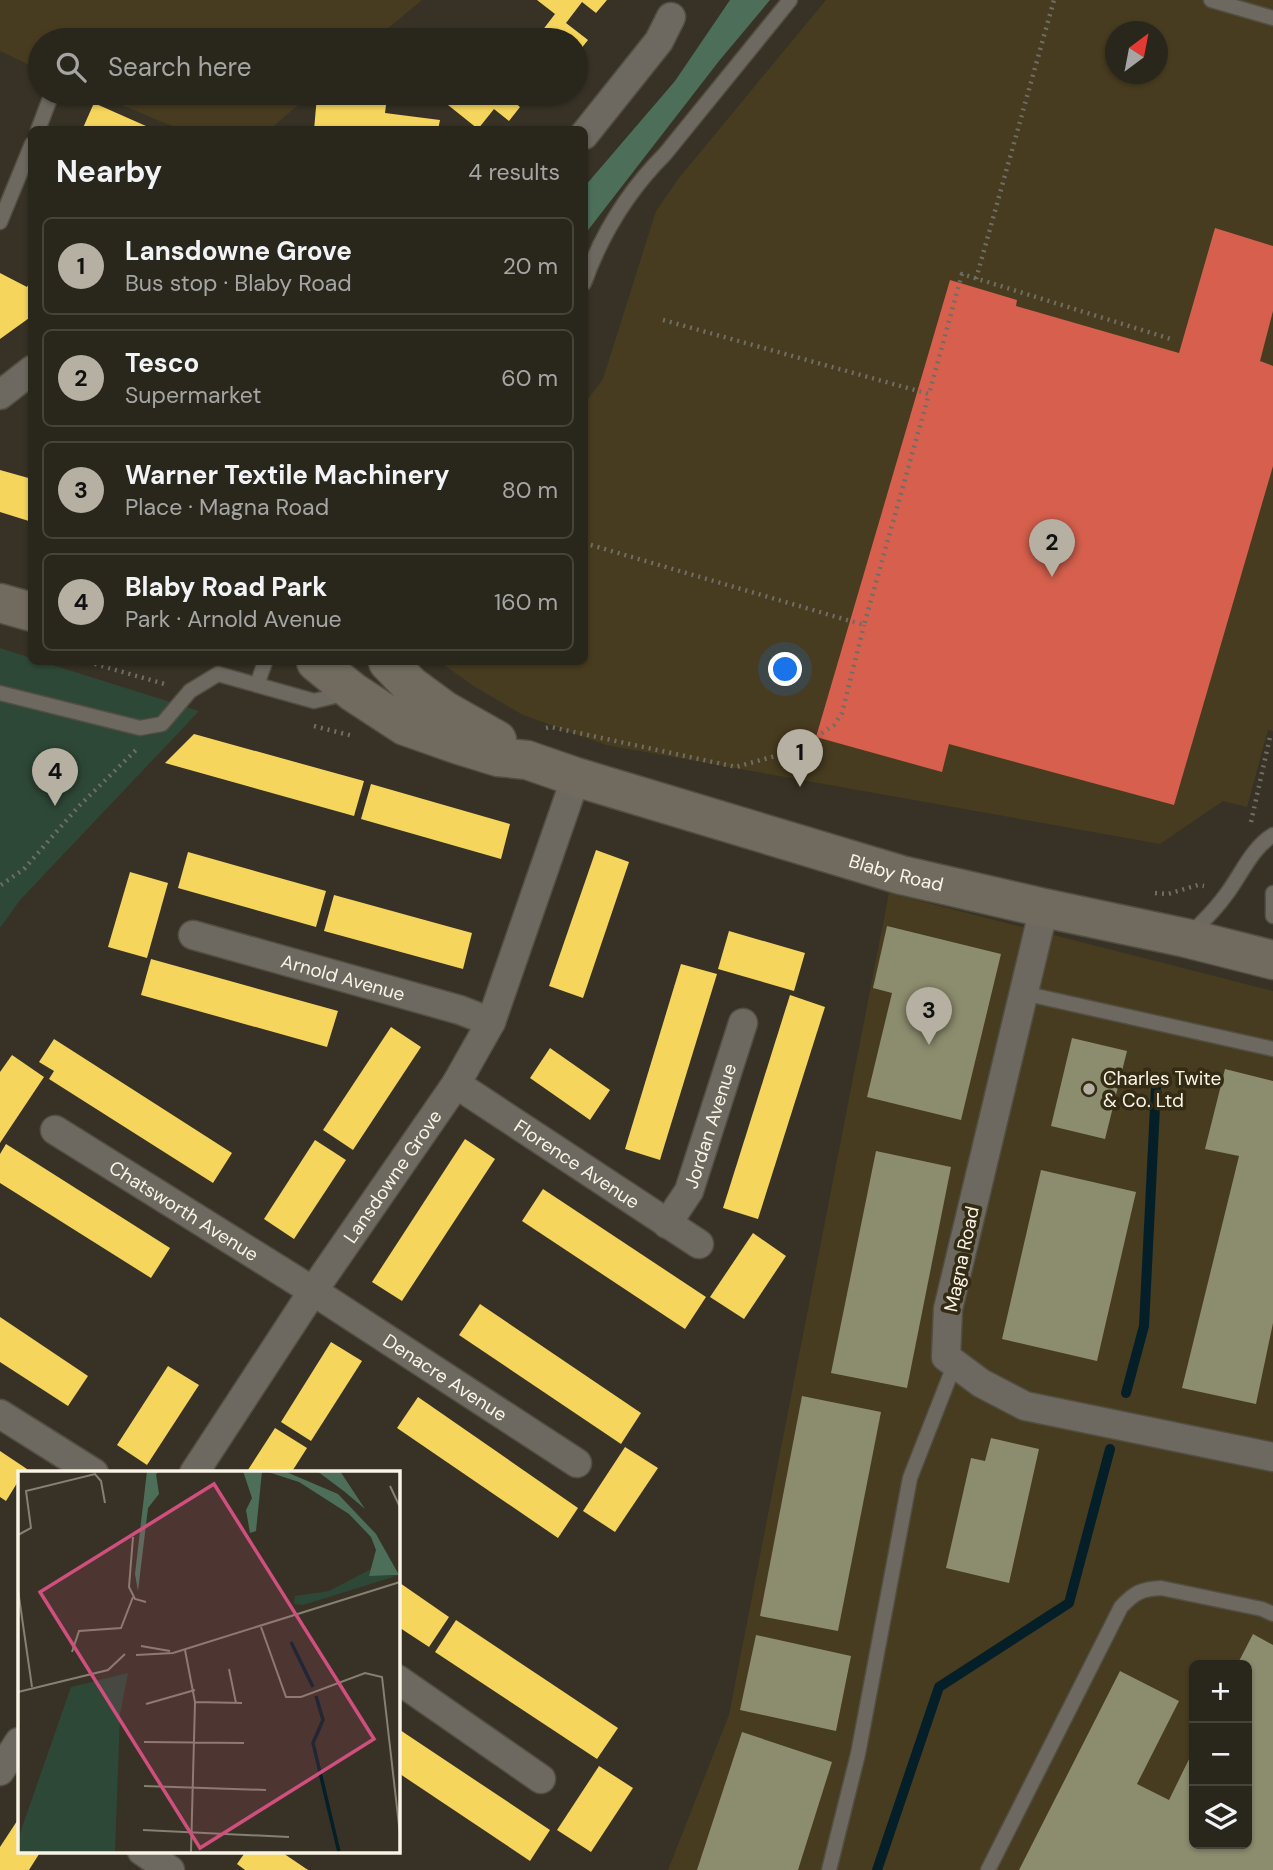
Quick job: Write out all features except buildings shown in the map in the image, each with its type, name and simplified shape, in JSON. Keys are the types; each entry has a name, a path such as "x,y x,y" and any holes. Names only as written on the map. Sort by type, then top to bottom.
{"main road":[{"path":"0,603 28,611"},
{"name":"Blaby Road","path":"320,665 353,692 405,726 498,757 535,745"},
{"name":"Blaby Road","path":"391,665 410,685 436,704 512,746 535,745 576,777 901,875 1186,937 1273,960"}],"street":[{"path":"588,130 659,41 671,17"},
{"path":"0,395 28,373"},
{"name":"Lansdowne Grove","path":"195,1471 313,1291 457,1084 491,1022 576,777"},
{"name":"Magna Road","path":"955,1363 946,1357 948,1309 1044,908"},
{"name":"Arnold Avenue","path":"192,935 460,1010 491,1022"},
{"name":"Jordan Avenue","path":"667,1224 689,1191 743,1023"},
{"name":"Florence Avenue","path":"457,1084 699,1244"},
{"name":"Chatsworth Avenue","path":"55,1130 313,1291"},
{"name":"Denacre Avenue","path":"313,1291 577,1463"},
{"path":"955,1363 981,1383 1025,1406 1273,1457"},
{"path":"0,1414 91,1471"},
{"path":"399,1680 541,1779"},
{"path":"145,1853 170,1870"}],"lane":[{"path":"588,274 622,205 790,0"},
{"path":"1220,1 1273,18"},
{"path":"39,126 48,105"},
{"path":"0,222 28,154"},
{"path":"257,685 264,665"},
{"path":"0,693 140,728 162,724 190,691 218,674 314,701 353,692"},
{"path":"1186,937 1209,916 1251,856 1273,835"},
{"path":"1273,893 1273,916"},
{"path":"1023,993 1273,1049"},
{"path":"829,1870 858,1754 910,1478 955,1363"},
{"path":"988,1870 1121,1607 1132,1596 1146,1588 1161,1588 1262,1609 1273,1614"}],"path":[{"path":"976,279 1054,0"},
{"path":"535,745 551,727 736,767 786,753 834,726 842,713 962,274 1174,340"},
{"path":"663,320 929,394"},
{"path":"588,544 864,625"},
{"path":"1,885 24,869 78,807 162,724"},
{"path":"1250,827 1270,737 1273,738"},
{"path":"1146,892 1168,894 1198,884 1228,892"}],"shaded area":[{"path":"0,0 422,0 388,28 28,28 28,64 0,51"},
{"path":"826,0 1273,0 1273,731 1268,730 1247,807 1223,801 1160,844 606,745 523,715 475,687 444,665 588,665 588,399 603,379 656,211 679,178"},
{"path":"122,105 298,105 274,126 172,126"},
{"path":"889,893 1273,991 1273,1870 668,1870 729,1715"}],"green space":[{"path":"730,0 770,0 719,61 588,230 588,182 675,81"},
{"path":"0,648 28,657 28,665 53,665 199,711 20,900 0,928"}],"waterway":[{"path":"1126,1393 1144,1326 1156,1087"},
{"path":"877,1870 939,1687 1069,1603 1110,1449"}],"place":[{"name":"Tesco","path":"1052,577"},
{"name":"Lansdowne Grove","path":"800,787"},
{"name":"Blaby Road Park","path":"55,806"},
{"name":"Warner Textile Machinery","path":"929,1045"},
{"name":"Charles Twite & Co. Ltd","path":"1089,1089"}]}
